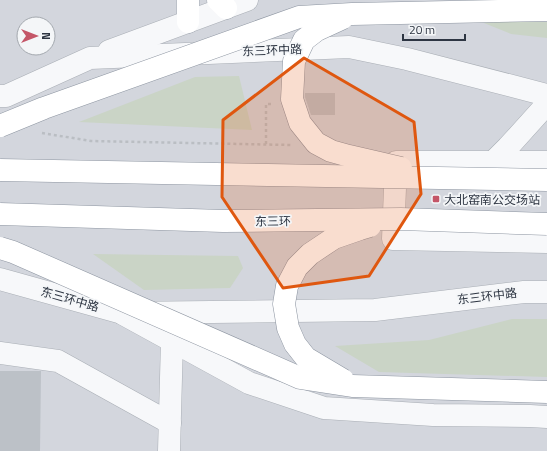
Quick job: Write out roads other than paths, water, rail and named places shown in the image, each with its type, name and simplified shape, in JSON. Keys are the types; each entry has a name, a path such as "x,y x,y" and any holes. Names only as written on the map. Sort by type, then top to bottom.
{"main road":[{"path":"188,0 188,22"},
{"path":"4,127 44,108 299,17 352,14 547,10"},
{"path":"352,14 317,30 304,40 297,54 294,61 292,99 300,123 316,143 331,151 447,178"},
{"path":"0,170 547,180"},
{"name":"东三环","path":"0,214 223,221 401,219 547,224"},
{"path":"352,386 306,358 295,344 288,328 284,304 287,286 297,267 310,254 334,238 360,229 401,219"},
{"path":"0,248 13,252 300,378 352,386 547,392"}],"street":[{"path":"90,58 188,22 222,4 247,0"},
{"name":"东三环中路","path":"3,96 90,58 349,47 407,59 547,94"},
{"path":"3,96 4,127"},
{"path":"493,162 547,104"},
{"path":"547,162 396,162 393,239 547,242"},
{"name":"东三环中路","path":"0,280 122,313 375,310 524,292 547,292"},
{"path":"122,313 249,383 324,408 433,414 547,417"},
{"path":"169,451 172,341"},
{"path":"0,353 58,361 170,423"}],"place":[{"name":"大北窑南公交场站","path":"436,199"}]}
